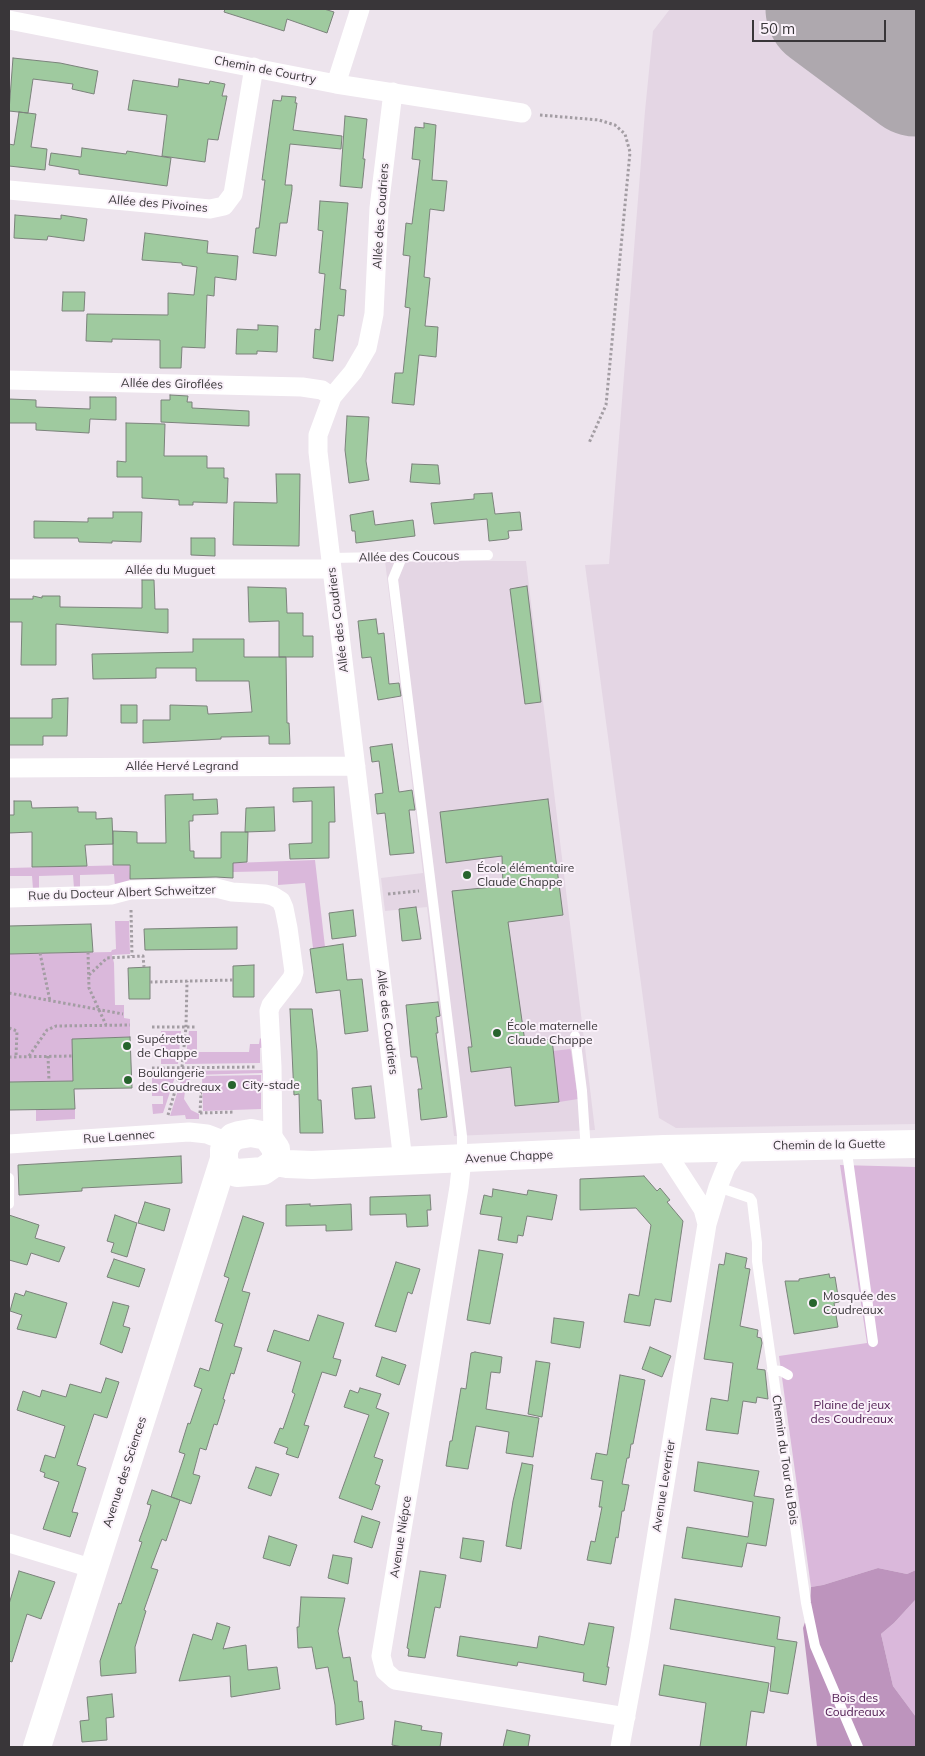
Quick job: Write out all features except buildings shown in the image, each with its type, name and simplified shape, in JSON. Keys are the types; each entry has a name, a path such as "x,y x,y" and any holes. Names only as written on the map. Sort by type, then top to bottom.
{"street":[{"path":"336,84 360,9"},
{"name":"Chemin de Courtry","path":"9,20 336,84 522,113"},
{"name":"Allée des Pivoines","path":"9,190 210,209 224,206 233,194 254,67"},
{"name":"Allée des Coudriers","path":"393,92 379,208 374,314 367,348 353,372 332,397 318,435 318,452 403,1161"},
{"name":"Allée des Giroflées","path":"9,380 302,387 322,390 332,397"},
{"name":"Allée du Muguet","path":"9,570 331,564"},
{"name":"Allée Hervé Legrand","path":"9,768 356,766"},
{"name":"Rue du Docteur Albert Schweitzer","path":"9,898 111,895 130,890 216,888 232,892 273,896 281,901 284,908 294,972 292,978 269,1008 265,1029 272,1067 274,1152"},
{"name":"Rue Laennec","path":"9,1144 190,1132 207,1134 230,1158"},
{"path":"251,1133 267,1136 274,1152 263,1171 230,1158 233,1137 251,1133"},
{"name":"Chemin de la Guette","path":"742,1146 916,1144"},
{"name":"Avenue Chappe","path":"274,1152 287,1164 312,1165 742,1146"},
{"name":"Avenue Leverrier","path":"620,1747 707,1224 726,1167 742,1146"},
{"path":"664,1149 703,1209 707,1224"},
{"name":"Avenue des Sciences","path":"37,1747 211,1196 230,1158"},
{"name":"Avenue Niépce","path":"462,1159 459,1188 382,1656 385,1671 394,1680 626,1717"},
{"path":"688,1187 706,1190 718,1187"},
{"path":"9,1543 94,1569"}],"lane":[{"name":"Allée des Coucous","path":"331,564 402,557 488,555"},
{"path":"402,557 393,579 462,1140 462,1159"},
{"path":"575,1036 582,1090 586,1153"},
{"path":"846,1145 873,1342"},
{"path":"9,1178 9,1204"},
{"name":"Chemin du Tour du Bois","path":"718,1187 750,1198 752,1201 757,1243 756,1261 806,1603 815,1646 858,1747"},
{"path":"772,1370 781,1371 788,1375"}],"path":[{"path":"522,113 599,120 615,125 625,134 630,152 606,405 589,443"},
{"path":"383,894 432,890"},
{"path":"131,910 132,957"},
{"path":"88,952 88,988 106,1025"},
{"path":"40,953 50,1000"},
{"path":"88,975 107,958 143,956 144,968"},
{"path":"150,982 233,980"},
{"path":"166,1123 182,1068 187,1011 187,981"},
{"path":"9,993 124,1014"},
{"path":"182,1011 187,1011"},
{"path":"16,1056 17,1031 20,1025"},
{"path":"29,1056 47,1030 56,1026 130,1025"},
{"path":"152,1027 197,1027"},
{"path":"9,1028 17,1031"},
{"path":"48,1056 49,1081"},
{"path":"9,1057 73,1056"},
{"path":"152,1068 272,1067"},
{"path":"200,1121 202,1093"}],"shaded area":[{"path":"670,9 916,9 916,1124 676,1128 659,1118 585,565 609,564 653,31"},
{"path":"385,561 526,561 595,1130 454,1136 427,907 385,911 381,878 423,873"}],"green space":[{"path":"315,860 325,947 313,948 305,883 278,885 278,871 233,872 233,863"},
{"path":"129,865 130,880 115,887 114,874 80,875 80,888 74,888 73,875 39,876 39,889 33,889 32,876 9,876 9,868"},
{"path":"115,921 129,921 130,954 112,955 114,963 115,1005 124,1005 124,1018 130,1019 130,1037 73,1039 73,1081 9,1082 9,954 111,952 116,949"},
{"path":"161,1031 181,1031 178,1064 161,1064"},
{"path":"189,1031 197,1031 197,1052 249,1052 250,1044 259,1044 260,1038 265,1047 260,1048 260,1063 185,1064"},
{"path":"570,1049 578,1099 559,1102 553,1051"},
{"path":"266,1070 265,1086 263,1087 262,1073 193,1075 186,1084 184,1099 191,1110 199,1114 199,1119 186,1119 185,1115 170,1116 184,1071"},
{"path":"152,1071 177,1071 163,1113 153,1114 152,1104 163,1104 163,1096 152,1096"},
{"name":"City-stade","path":"261,1075 261,1109 203,1111 202,1076"},
{"path":"75,1109 75,1119 36,1121 36,1110"},
{"name":"Plaine de jeux des Coudreaux","path":"840,1165 916,1167 916,1570 907,1574 878,1568 811,1587 779,1356 867,1343"},
{"name":"Bois des Coudreaux","path":"878,1568 907,1574 916,1570 916,1599 881,1634 893,1686 916,1717 916,1747 817,1747 803,1628 810,1608 811,1587"},
{"path":"916,1599 916,1717 893,1686 881,1634"}],"taxiway":[{"path":"841,20 848,9"}],"runway":[{"path":"826,9 916,76"}],"place":[{"name":"École élémentaire Claude Chappe","path":"467,875"},
{"name":"École maternelle Claude Chappe","path":"497,1033"},
{"name":"Supérette de Chappe","path":"127,1046"},
{"name":"Boulangerie des Coudreaux","path":"128,1080"},
{"name":"City-stade","path":"232,1085"},
{"name":"Mosquée des Coudreaux","path":"813,1303"}]}
